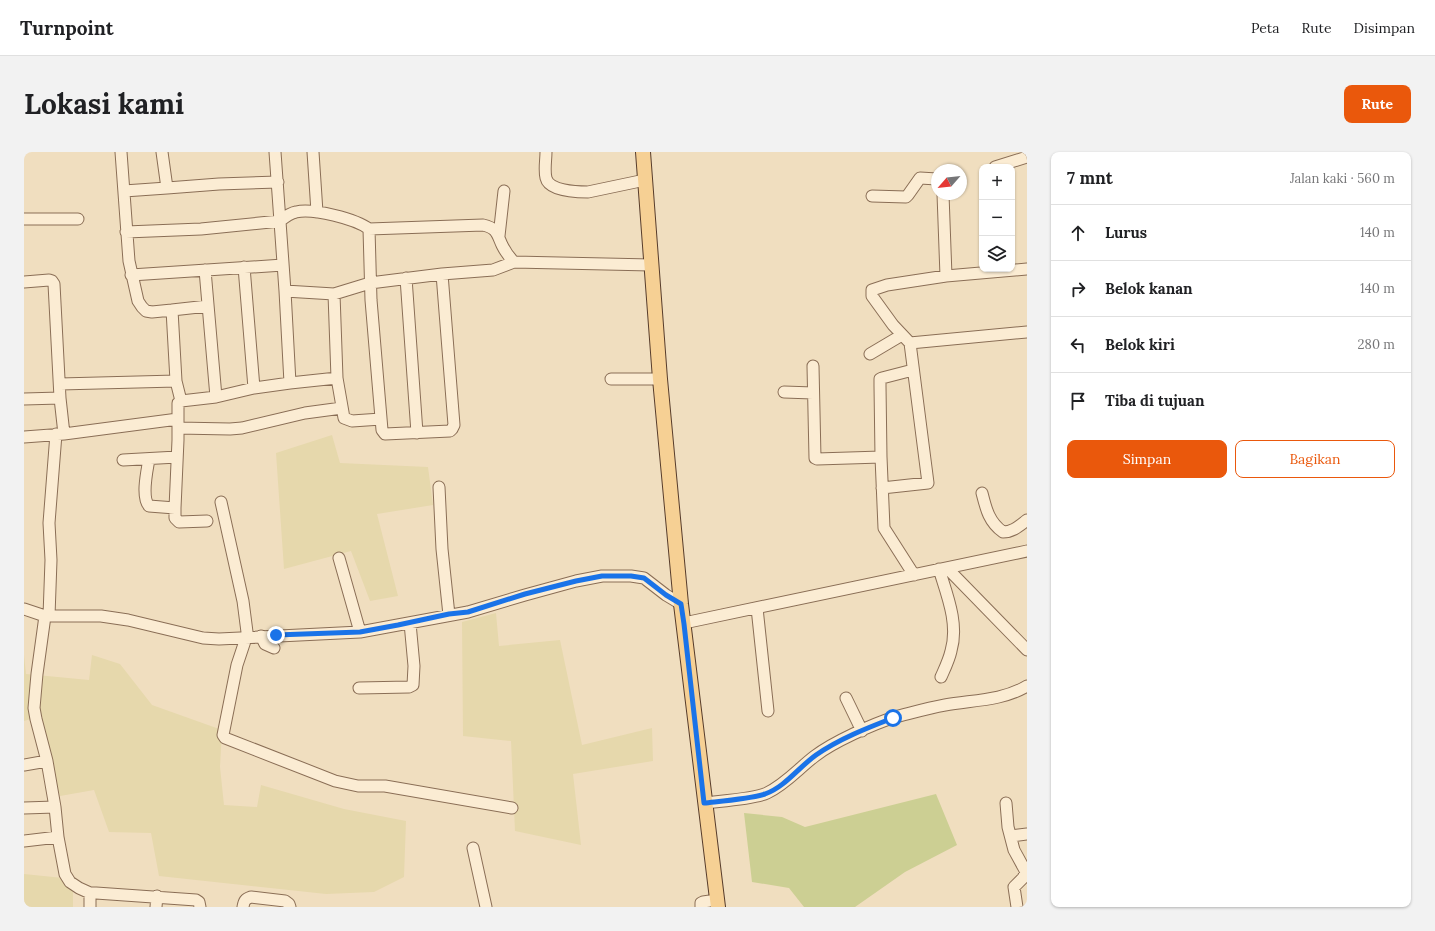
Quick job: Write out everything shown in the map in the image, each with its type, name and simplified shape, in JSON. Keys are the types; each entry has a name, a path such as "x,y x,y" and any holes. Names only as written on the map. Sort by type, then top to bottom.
{"main road":[{"path":"643,152 660,379 682,613 717,903"}],"street":[{"path":"121,152 126,232 131,275 138,301 142,307 152,312 208,306"},
{"path":"162,152 167,188"},
{"path":"275,152 290,383"},
{"path":"313,152 317,212"},
{"path":"546,152 545,176 547,183 552,187 588,192 645,180"},
{"path":"1005,164 1027,157"},
{"path":"872,196 906,197 920,178 931,179"},
{"path":"124,191 219,184 278,182"},
{"path":"499,236 504,191"},
{"path":"943,200 946,276"},
{"path":"126,232 201,228 280,221 288,215 297,212 317,212 359,222 369,229 483,225 491,227 499,236 502,245 514,262"},
{"path":"24,220 78,219"},
{"path":"369,229 370,283 382,430 385,434 450,431 454,426 442,274"},
{"path":"285,291 334,294 370,283 442,274 492,270 514,262 651,265"},
{"path":"131,275 283,265"},
{"path":"244,267 254,388"},
{"path":"1015,270 1027,269"},
{"path":"205,270 216,397"},
{"path":"882,488 928,483 910,343 872,296 872,290 887,285 985,272"},
{"path":"24,278 24,282 52,280 54,284 60,384 60,434 49,522 51,560 47,616 37,674 34,708 47,761 55,807 58,838 67,879 79,888 90,893 157,902 196,900 199,902 200,907"},
{"path":"406,278 418,433"},
{"path":"334,294 337,378 343,416 347,420 352,421 381,418"},
{"path":"172,310 176,381 181,401 178,403 175,518 179,522 207,521"},
{"path":"910,343 1027,332"},
{"path":"870,354 902,335"},
{"path":"813,366 815,458 881,457"},
{"path":"913,370 880,379 884,528 914,575"},
{"path":"181,401 216,397 254,388 337,378"},
{"path":"610,380 660,379"},
{"path":"60,384 176,381"},
{"path":"784,392 813,393"},
{"path":"24,399 60,398"},
{"path":"24,437 178,424 230,429 242,428 305,413 342,408"},
{"path":"123,460 177,457"},
{"path":"149,459 145,498 147,504 149,506 175,508"},
{"path":"439,487 442,549 449,614"},
{"path":"982,493 987,514 991,521 1003,532 1009,532 1015,529 1027,520"},
{"path":"221,502 243,601 246,624 246,638 237,665 223,735 225,738 335,781 358,786 385,786 512,808"},
{"path":"24,609 47,616 101,616 151,625 208,639 360,632 449,614 468,612 525,594 602,576 631,576 644,578 666,595 682,613 757,608 1027,551"},
{"path":"339,558 360,632"},
{"path":"943,569 1027,650"},
{"path":"941,677 951,651 954,628 943,569"},
{"path":"757,608 768,711"},
{"path":"359,688 409,687 413,685 414,666 410,623"},
{"path":"261,636 264,644 274,648"},
{"path":"704,803 766,794 788,780 815,756 828,747 862,730 893,718 945,705 998,698 1012,694 1027,686"},
{"path":"846,698 862,730"},
{"path":"24,765 47,761"},
{"path":"1006,803 1010,836 1014,850 1026,871 1023,878 1014,887 1017,907"},
{"path":"24,808 55,807"},
{"path":"1010,836 1027,834"},
{"path":"24,841 58,838"},
{"path":"473,848 486,907"},
{"path":"90,893 90,907"},
{"path":"244,907 244,902 250,897 284,901 290,904 290,907"},
{"path":"701,907 701,903 703,902 717,903"}],"shaded area":[{"path":"332,435 340,463 428,467 433,505 377,514 398,596 370,601 351,551 284,569 276,453"},
{"path":"496,613 499,646 560,640 582,745 652,728 653,761 573,774 581,845 515,831 511,741 463,736 462,622"},
{"path":"24,655 26,674 89,680 92,655 120,664 152,705 222,730 220,767 224,805 257,807 261,785 344,809 406,821 404,877 374,892 326,894 159,876 151,833 109,832 94,790 60,796 37,717 24,721"},
{"path":"24,874 73,879 73,907 24,907"}],"green space":[{"path":"936,794 957,845 905,872 855,907 804,907 789,888 752,882 744,813 782,817 805,827"}],"route":[{"path":"276,635 360,632 449,614 468,612 525,594 602,576 631,576 644,578 666,595 681,604 704,803 766,794 788,780 815,756 828,747 867,728 893,718"}]}
